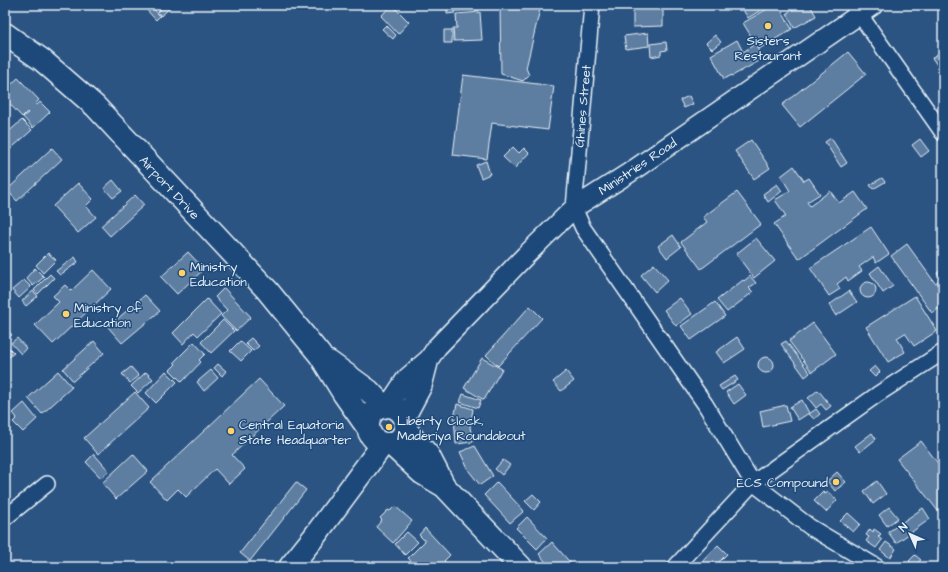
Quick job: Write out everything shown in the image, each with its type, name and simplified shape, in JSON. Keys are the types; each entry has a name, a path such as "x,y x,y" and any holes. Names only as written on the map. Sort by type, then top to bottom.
{"main road":[{"name":"Airport Drive","path":"5,34 42,60 95,106 267,290 320,355 344,394 428,455 444,486 521,567"},
{"name":"Ministries Road","path":"290,567 353,483 362,446 387,426"}],"street":[{"name":"Ghines Street","path":"574,208 592,5"},
{"name":"Ministries Road","path":"387,426 422,386 429,359 438,347 526,254 574,208 629,173 862,8"},
{"path":"862,8 943,133"},
{"path":"574,208 583,228 705,404 753,483 810,527 877,567"},
{"path":"675,567 753,483 878,394 943,352"},
{"path":"5,518 47,484"}],"building":[{"path":"142,5 150,5 160,16 156,20"},
{"path":"165,5 172,6 161,16 158,12"},
{"path":"392,5 409,22 398,34 381,16"},
{"path":"447,5 479,5 479,10 455,11 455,13 447,14"},
{"path":"500,5 541,5 526,68 529,75 523,81 501,74"},
{"path":"633,5 663,5 663,26 633,27"},
{"path":"751,5 769,5 748,18 743,10"},
{"name":"Sisters Restaurant","path":"774,5 778,5 792,29 759,49 743,23"},
{"path":"806,5 810,5 816,16 794,28 787,13 800,6 801,8"},
{"path":"480,12 482,40 454,41 453,28 457,28 456,14"},
{"path":"386,25 396,35 393,39 382,29"},
{"path":"444,30 452,30 452,43 444,43"},
{"path":"648,33 649,46 626,49 624,36"},
{"path":"715,35 721,42 712,49 706,43"},
{"path":"737,40 743,52 755,44 763,59 724,79 711,55"},
{"path":"666,42 667,50 661,51 661,55 651,57 650,44"},
{"path":"943,50 943,73 932,58"},
{"path":"848,52 866,74 800,127 782,105"},
{"path":"463,75 554,86 548,130 492,123 487,159 453,155"},
{"path":"18,78 39,100 35,104 37,105 40,102 50,112 33,128 23,117 28,113 27,112 22,117 5,99 5,90"},
{"path":"689,96 693,104 684,108 680,100"},
{"path":"22,120 32,130 5,154 5,135"},
{"path":"831,138 847,163 841,167 825,142"},
{"path":"920,139 929,151 921,157 912,145"},
{"path":"751,140 770,168 754,179 735,151"},
{"path":"513,147 519,153 524,148 529,153 515,168 503,157"},
{"path":"52,148 62,159 17,201 7,190"},
{"path":"486,161 490,174 481,178 476,165"},
{"path":"794,166 804,181 809,178 820,194 807,202 810,206 830,191 839,203 855,192 867,209 799,259 774,224 786,216 775,200 790,191 781,176"},
{"path":"882,178 885,182 873,189 870,185"},
{"path":"113,180 122,191 113,198 104,188"},
{"path":"78,183 93,199 86,206 96,217 78,233 53,206"},
{"path":"777,184 782,191 768,202 763,194"},
{"path":"737,192 761,224 701,269 681,242 707,222 703,217"},
{"path":"135,195 144,205 110,236 101,226"},
{"path":"871,227 889,254 876,263 873,257 859,267 862,271 848,281 846,277 837,284 840,289 829,296 810,268"},
{"path":"673,235 681,247 667,258 658,246"},
{"path":"756,238 775,261 754,278 736,254"},
{"path":"907,244 935,283 942,279 937,273 943,268 943,312 940,308 932,313 891,256"},
{"name":"Ministry Education","path":"188,252 204,269 177,294 161,277"},
{"path":"48,253 56,260 43,273 36,265"},
{"path":"75,257 78,262 60,275 56,271"},
{"path":"654,264 668,280 655,292 641,275"},
{"path":"879,266 893,286 883,293 870,273"},
{"path":"35,268 44,277 33,286 26,278"},
{"name":"Ministry of Education","path":"93,270 111,289 53,344 35,325 59,302 53,296 65,285 71,291"},
{"path":"50,274 54,278 38,294 34,290"},
{"path":"750,276 756,283 749,288 753,292 727,312 717,300"},
{"path":"24,280 31,287 19,298 12,290"},
{"path":"865,282 871,282 876,287 874,296 871,298 865,298 860,293 860,287"},
{"path":"224,288 251,317 236,331 221,316 227,310 215,297"},
{"path":"33,291 38,296 26,306 22,301"},
{"path":"849,291 857,302 836,316 829,305"},
{"path":"145,295 160,311 122,343 108,327"},
{"path":"915,296 937,331 914,346 905,333 897,338 905,352 888,362 866,327"},
{"path":"680,298 692,314 676,326 664,310"},
{"path":"207,299 221,314 198,336 194,332 183,344 173,333"},
{"path":"715,302 725,316 691,340 681,326"},
{"path":"530,306 542,318 498,366 486,355"},
{"path":"223,320 234,331 211,353 201,342"},
{"path":"813,323 836,354 812,372 789,341"},
{"path":"5,327 12,335 6,340 5,338"},
{"path":"737,337 745,349 724,363 716,352"},
{"path":"17,338 26,348 21,354 11,343"},
{"path":"251,338 259,346 253,351 245,343"},
{"path":"94,341 104,353 73,381 63,369"},
{"path":"240,341 251,351 241,361 230,351"},
{"path":"786,341 810,373 805,377 781,344"},
{"path":"194,342 205,354 199,360 201,362 182,382 170,370 176,364 174,362"},
{"path":"9,348 14,353 8,358 5,352"},
{"path":"766,357 772,359 774,365 772,371 766,373 760,371 758,365 760,359"},
{"path":"482,358 502,369 484,400 464,388"},
{"path":"218,364 226,371 222,376 214,368"},
{"path":"875,366 880,372 875,377 869,371"},
{"path":"131,367 139,376 130,383 122,374"},
{"path":"211,370 218,378 204,391 197,382"},
{"path":"58,371 72,387 42,414 28,398"},
{"path":"166,371 177,382 156,403 146,393"},
{"path":"566,371 574,381 561,391 553,382"},
{"path":"146,372 153,379 138,393 131,386"},
{"path":"735,376 738,380 722,390 719,386"},
{"name":"Central Equatoria State Headquarter","path":"259,379 284,406 232,455 245,469 229,484 215,469 186,497 178,489 167,500 150,482"},
{"path":"738,384 746,395 734,404 726,392"},
{"path":"818,390 831,406 826,410 821,404 816,408 808,398"},
{"path":"135,392 149,408 98,454 84,438"},
{"path":"463,394 481,400 478,408 460,402"},
{"path":"802,400 809,413 798,420 790,407"},
{"path":"24,403 37,419 23,432 13,422 17,418 13,413"},
{"path":"457,404 473,409 470,427 473,442 456,444 454,418"},
{"path":"786,405 790,421 763,427 760,411"},
{"path":"816,409 820,414 814,419 809,414"},
{"path":"872,433 876,439 860,452 855,446"},
{"path":"921,441 943,470 943,507 938,511 897,459"},
{"path":"475,446 493,476 480,485 469,471 460,452"},
{"path":"94,454 109,471 101,478 86,462"},
{"path":"133,454 148,471 116,499 102,483"},
{"path":"503,460 510,465 502,475 495,469"},
{"name":"ECS Compound","path":"837,472 846,482 835,491 827,481"},
{"path":"877,481 886,494 873,504 864,491"},
{"path":"296,482 306,490 250,561 240,553"},
{"path":"497,482 524,511 510,523 484,495"},
{"path":"823,492 825,494 828,492 837,500 826,512 814,501"},
{"path":"533,494 541,502 534,510 525,501"},
{"path":"395,506 412,521 393,543 376,527 382,520 380,518 388,510 390,511"},
{"path":"889,507 898,518 887,526 879,515"},
{"path":"923,508 930,519 896,543 888,532"},
{"path":"848,513 860,524 853,532 840,521"},
{"path":"527,517 547,538 537,549 516,528"},
{"path":"425,528 450,555 444,561 450,567 417,567 408,558 425,541 419,535"},
{"path":"870,529 873,532 874,529 881,534 878,537 882,540 876,548 866,541 869,537 866,535"},
{"path":"407,532 418,542 405,555 395,544"},
{"path":"552,542 574,567 550,567 539,554"},
{"path":"886,542 896,549 890,558 880,550"},
{"path":"718,545 727,554 714,567 697,567"},
{"path":"915,555 921,560 914,566 909,561"},
{"path":"819,560 826,567 812,567"}],"place":[{"name":"Sisters Restaurant","path":"768,26"},
{"name":"Ministry Education","path":"182,273"},
{"name":"Ministry of Education","path":"66,314"},
{"name":"Liberty Clock, Maderiya Roundabout","path":"389,427"},
{"name":"Central Equatoria State Headquarter","path":"231,431"},
{"name":"ECS Compound","path":"836,482"}]}
